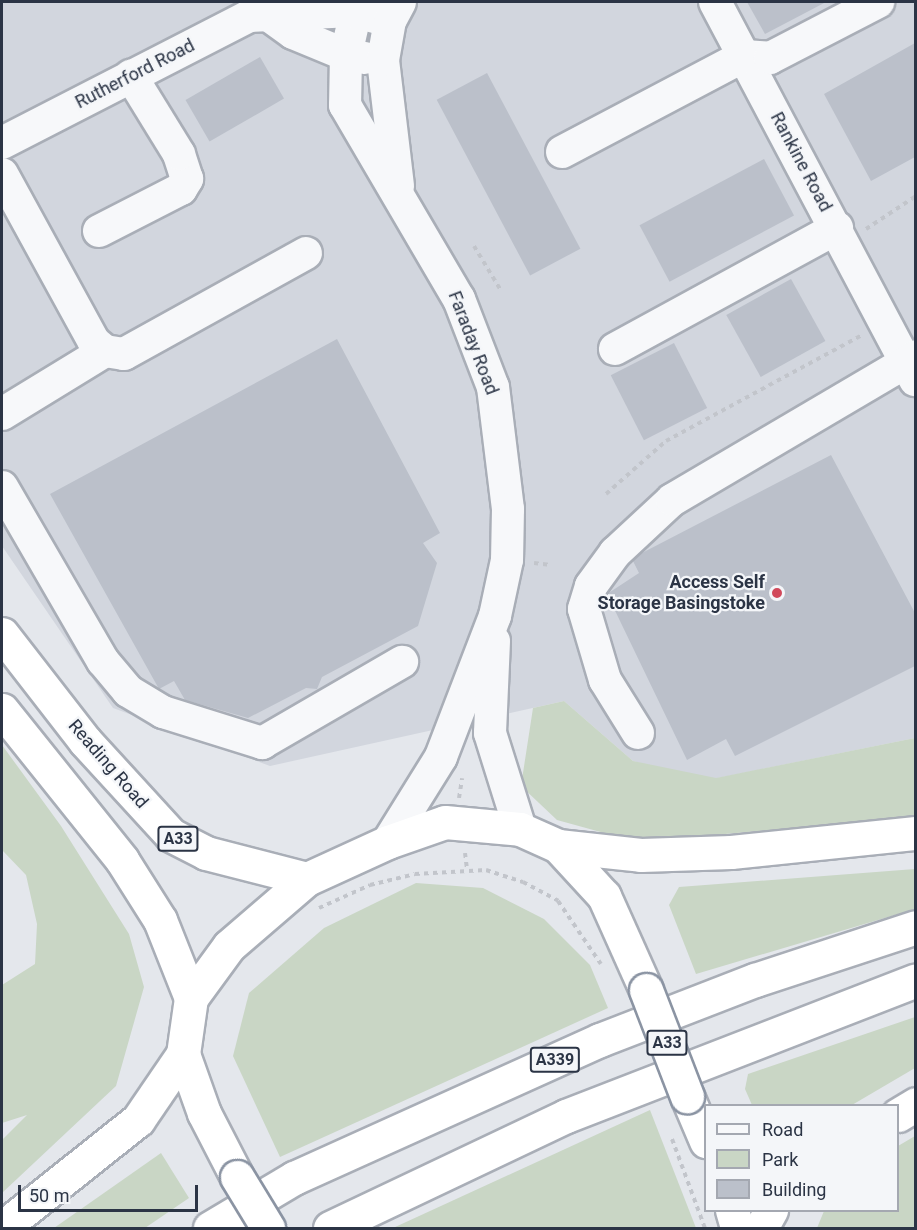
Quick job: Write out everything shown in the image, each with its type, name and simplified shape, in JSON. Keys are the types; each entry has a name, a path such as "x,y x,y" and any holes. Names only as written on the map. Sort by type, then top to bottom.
{"highway":[{"name":"Reading Road","path":"2,634 86,741 171,836 206,853 310,895"},
{"name":"A33","path":"2,710 122,860 160,920 191,998"},
{"name":"A33","path":"268,1228 237,1177 204,1113 183,1054 191,998 229,946 388,842 445,822 520,829 558,846 604,896 646,990 704,1138"},
{"path":"558,846 641,855 731,852 915,833"},
{"name":"A339","path":"210,1228 294,1178 579,1049 754,980 915,927"},
{"path":"330,1228 566,1116 915,980"},
{"path":"2,1228 138,1120 183,1054"},
{"path":"899,1114 915,1104"},
{"path":"733,1212 737,1228"},
{"path":"761,1228 770,1212"}],"street":[{"name":"Rankine Road","path":"715,2 905,349"},
{"path":"562,153 744,56 770,58 879,2"},
{"name":"Rutherford Road","path":"2,143 249,16 395,11"},
{"name":"Faraday Road","path":"395,11 383,60 398,190"},
{"path":"338,14 334,69 345,105"},
{"name":"Rutherford Road","path":"338,14 346,55 383,60"},
{"name":"Faraday Road","path":"338,14 346,55 345,105 364,143 398,190 459,299 493,387 508,509 507,560 495,616 441,757 388,842"},
{"path":"99,231 181,189 187,180 179,154 131,76"},
{"path":"2,174 66,284 94,342 105,351 124,354 306,253"},
{"path":"615,349 841,235"},
{"path":"638,733 605,680 584,609 591,586 615,553 672,500 905,349"},
{"path":"2,414 105,351"},
{"path":"2,487 103,661 128,692 164,712 204,728 262,743 402,662"},
{"name":"Faraday Road","path":"495,616 490,733 520,829"}],"path":[{"path":"841,235 915,196"},
{"path":"474,246 500,289"},
{"path":"606,494 666,441 905,349"},
{"path":"310,895 370,885 415,874 486,870 523,882 558,902 591,944 604,972"},
{"path":"670,1133 705,1228"},
{"path":"696,1205 704,1201"}],"shaded area":[{"path":"2,2 915,2 915,738 703,781 633,761 564,701 270,766 113,708 2,546"}],"green space":[{"path":"564,701 633,761 716,778 915,738 915,817 637,842 557,820 521,786 533,708"},
{"path":"2,745 61,826 129,934 144,987 116,1086 2,1193 2,1140 27,1115 2,1123 2,985 35,964 37,924 26,875 2,850"},
{"path":"915,869 915,909 696,974 669,905 679,887"},
{"path":"416,883 483,888 544,919 590,965 608,1008 280,1157 233,1056 249,993 324,928"},
{"path":"915,1017 915,1068 854,1104 752,1104 745,1089 748,1074"},
{"path":"650,1110 696,1228 393,1228"},
{"path":"915,1136 915,1228 817,1228 824,1212 899,1212 899,1145"},
{"path":"161,1153 189,1198 145,1228 54,1228"}],"building":[{"path":"747,2 826,2 765,34"},
{"path":"915,43 915,157 871,181 824,94"},
{"path":"260,57 284,99 210,142 186,100"},
{"path":"487,73 580,249 530,275 437,100"},
{"path":"764,159 794,216 670,282 640,225"},
{"path":"791,279 825,341 761,377 726,315"},
{"path":"337,339 440,533 423,543 437,563 418,626 322,677 317,689 306,688 248,718 185,700 174,681 159,689 50,494"},
{"path":"674,343 707,408 644,440 611,375"},
{"name":"Access Self Storage Basingstoke","path":"831,455 915,613 915,666 735,756 726,739 687,760 607,594 639,573 633,561 640,554"}],"place":[{"name":"Access Self Storage Basingstoke","path":"777,593"}]}
